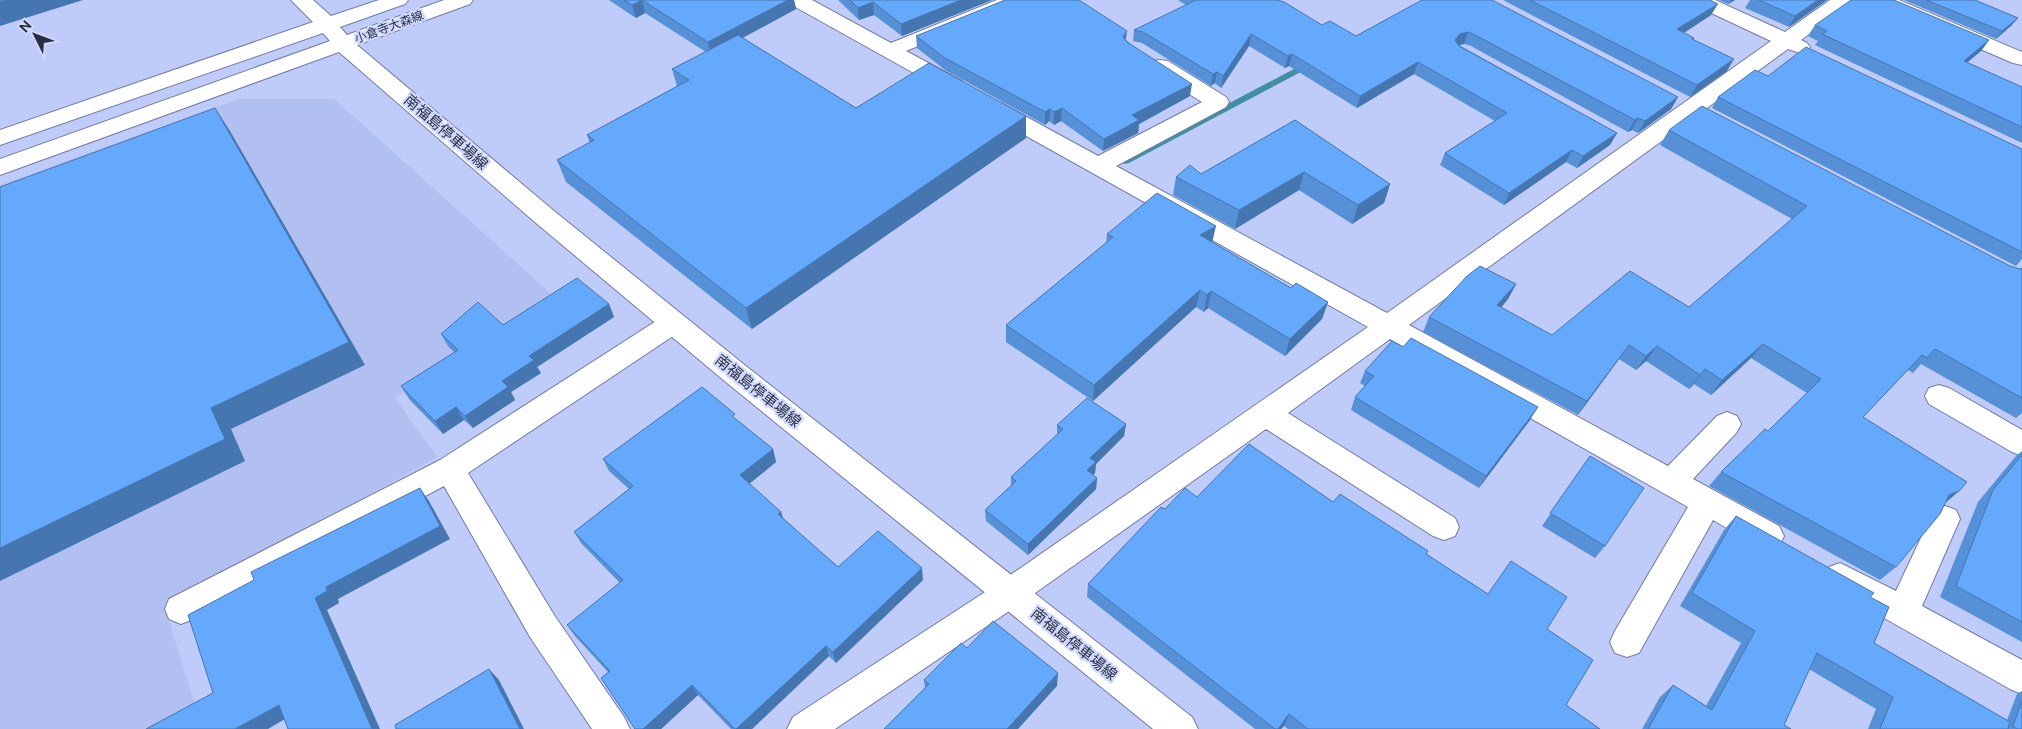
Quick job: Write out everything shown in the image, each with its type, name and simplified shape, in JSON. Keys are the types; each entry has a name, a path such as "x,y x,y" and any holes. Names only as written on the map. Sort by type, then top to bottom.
{"street":[{"name":"南福島停車場線","path":"301,0 335,34 545,217 673,323 1180,729"},
{"path":"0,167 335,34 398,0"},
{"name":"小倉寺大森線","path":"335,34 463,0"},
{"path":"798,0 1388,327 1488,380 1792,550"},
{"path":"890,51 1014,0"},
{"path":"1699,0 1821,58"},
{"path":"805,729 1010,593 1266,414 1388,327 1628,143 1692,109 1843,0"},
{"path":"1882,0 2020,59"},
{"path":"0,138 335,34"},
{"path":"1098,166 1218,102 1142,54"},
{"path":"181,609 450,469 673,323"},
{"path":"1939,396 2022,444"},
{"path":"1266,414 1444,527"},
{"path":"1671,482 1727,424"},
{"path":"450,469 542,626 612,729"},
{"path":"1627,642 1707,502"},
{"path":"1903,612 1945,519"},
{"path":"1818,564 2022,678"}],"shaded area":[{"path":"238,99 334,99 557,299 395,398 437,457 165,608 196,708 157,729 0,729 0,185"}],"building":[{"path":"624,0 642,0 632,5"},
{"path":"642,0 788,0 708,42"},
{"path":"850,0 961,0 901,24 873,2 858,8"},
{"path":"1005,0 1079,0 1127,31 1123,37 1127,42 1192,84 1132,115 1139,120 1104,139 1062,108 1054,112 1050,109 1045,112 945,58 916,36"},
{"path":"1196,0 1277,0 1284,2 1322,25 1330,21 1356,36 1422,0 1492,0 1678,97 1645,121 1638,118 1635,120 1475,35 1468,32 1460,34 1455,40 1459,46 1617,133 1583,156 1572,150 1509,193 1445,153 1507,113 1418,62 1360,96 1292,54 1288,56 1251,34 1223,76 1217,72 1213,74 1143,32 1134,30"},
{"path":"1530,0 1710,0 1718,4 1677,29 1694,38 1692,39 1734,59 1697,85"},
{"path":"1759,0 1818,0 1795,16"},
{"path":"1851,0 1894,0 1989,40 1964,61 2022,87 2022,127 1822,34 1827,31 1815,25"},
{"path":"1926,0 1975,0 2018,18 2002,31"},
{"path":"738,35 856,108 929,63 1026,116 746,308 557,160 594,140 587,135 689,80 672,69"},
{"path":"1806,47 2022,149 2022,252 1718,97 1755,70 1768,76"},
{"path":"1702,106 2010,266 2022,268 2022,398 1935,349 1927,358 1922,355 1863,417 1967,482 1959,491 1949,495 1940,514 1896,567 1721,472 1765,429 1768,431 1821,379 1763,344 1722,380 1705,369 1700,375 1657,346 1646,356 1629,345 1587,401 1429,317 1467,276 1480,266 1516,284 1497,305 1552,335 1630,271 1689,307 1807,206 1669,130"},
{"path":"215,108 349,342 211,408 225,439 0,548 0,187"},
{"path":"1295,120 1390,184 1358,205 1304,172 1239,210 1176,177 1190,165 1201,174"},
{"path":"1157,193 1216,226 1200,235 1291,288 1296,283 1328,302 1290,339 1211,291 1207,295 1200,290 1094,385 1006,325 1113,237 1107,234"},
{"path":"577,278 609,304 529,356 534,360 502,381 508,387 465,416 456,407 435,421 401,386 458,350 441,334 478,302 503,325"},
{"path":"1411,338 1538,407 1486,476 1355,397 1374,376 1365,371 1392,341 1403,347"},
{"path":"702,387 735,414 732,416 773,449 740,475 781,512 778,514 838,567 878,531 922,568 833,652 826,646 736,729 692,685 643,729 635,729 601,678 610,671 567,625 623,580 574,532 633,486 603,459"},
{"path":"1087,398 1126,424 1090,458 1096,462 1087,470 1097,478 1028,544 985,510 1016,481 1011,477 1063,429 1057,425"},
{"path":"1249,444 1333,502 1340,494 1428,551 1426,554 1488,594 1511,561 1567,597 1547,629 1593,660 1566,705 1600,729 1308,729 1289,714 1278,729 1275,729 1088,584 1161,507 1165,509 1185,488 1197,497"},
{"path":"2022,455 2022,622 1956,586 1993,490"},
{"path":"1590,456 1644,488 1605,546 1550,513"},
{"path":"420,488 440,526 326,587 327,591 315,598 372,729 288,729 279,705 235,729 146,729 213,693 188,615 254,580 251,572"},
{"path":"1736,516 1874,593 1870,597 1889,607 1874,643 2010,722 2008,729 1880,729 1893,697 1817,653 1784,725 1791,729 1648,729 1673,685 1712,710 1755,631 1692,593"},
{"path":"993,621 1058,673 1007,729 884,729 929,684 924,680 961,643 967,648"},
{"path":"489,669 520,729 396,729 395,725"},
{"path":"2022,701 2022,729 2017,729 2013,726"}],"waterway":[{"path":"1125,161 1311,63"}]}
